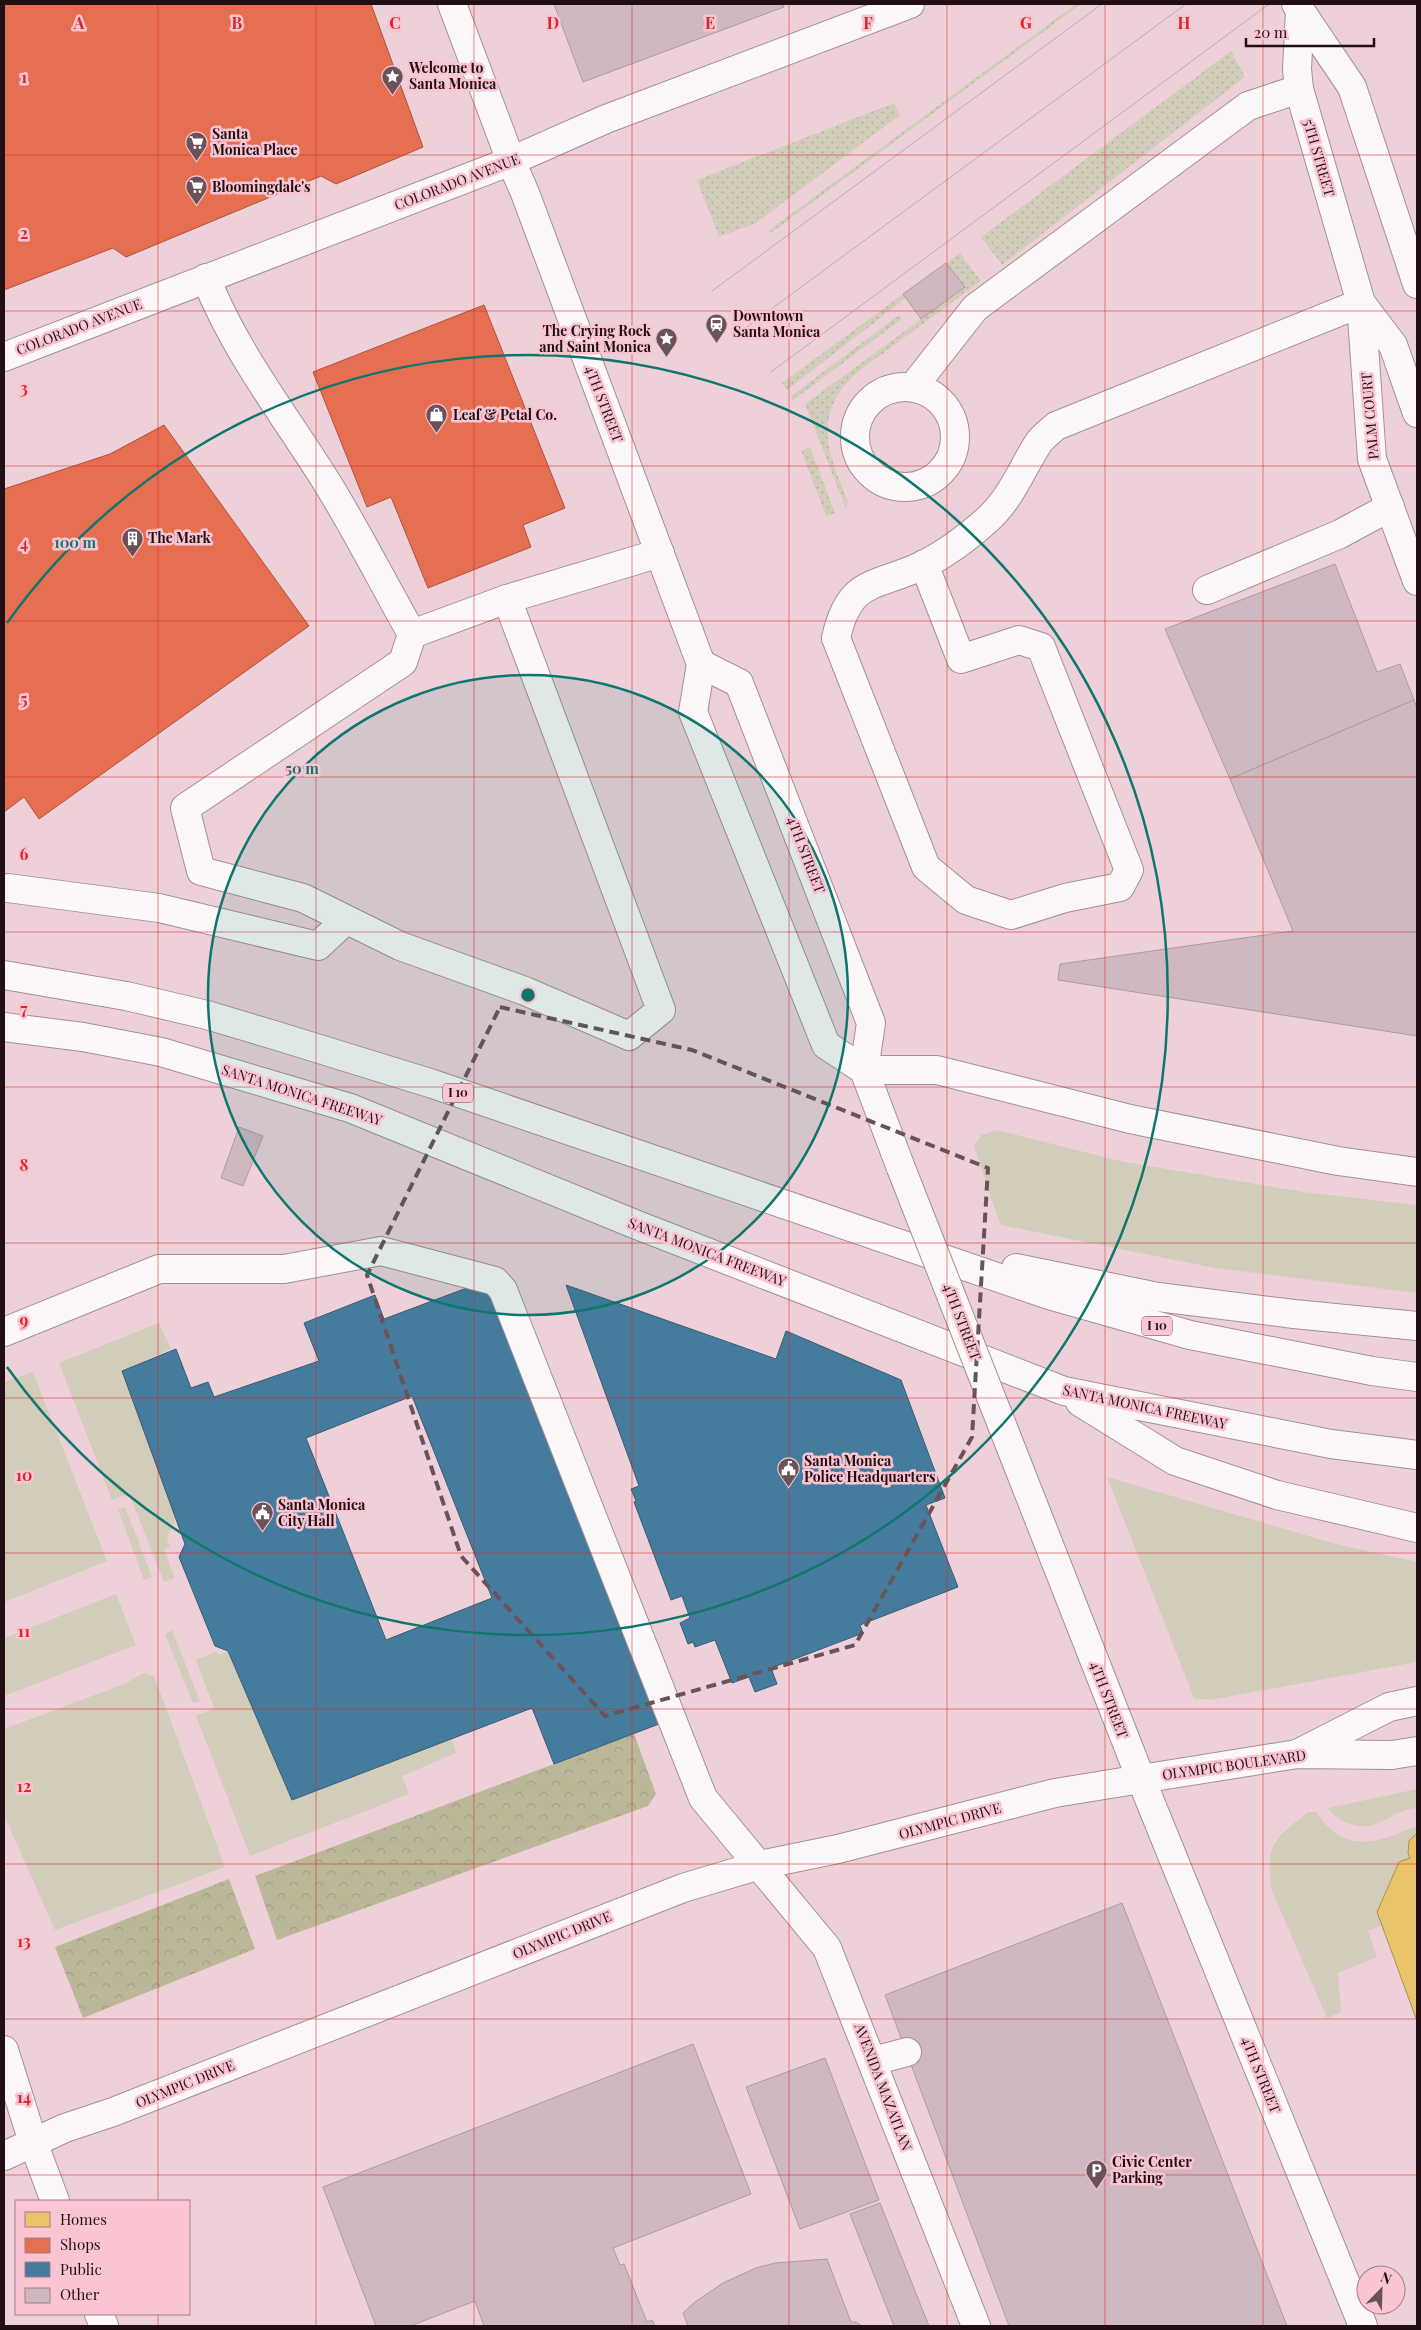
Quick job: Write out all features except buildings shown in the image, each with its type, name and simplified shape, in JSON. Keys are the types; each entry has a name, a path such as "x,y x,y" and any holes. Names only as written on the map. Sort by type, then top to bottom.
{"main road":[{"name":"4TH STREET","path":"452,4 511,161 525,193 700,664 693,712 826,1045 864,1070"},
{"name":"COLORADO AVENUE","path":"4,356 511,161 606,119 881,9 910,4"},
{"name":"5TH STREET","path":"1302,6 1297,69 1299,89 1361,303"},
{"name":"5TH STREET","path":"1302,6 1352,87 1415,271"},
{"path":"913,387 975,308 1248,106 1299,89"},
{"path":"206,278 219,312 239,347 327,483 412,634 403,662 185,808 201,871 303,898 400,946 524,991 629,1036 660,1010 507,599"},
{"path":"924,564 961,660 1019,640 1041,647 1129,870 1120,887 1065,898 1011,915 966,900 926,868 836,638 840,618 851,598 867,586 924,564 953,547 988,520 1005,501 1040,440 1056,426 1361,303 1393,346 1417,413"},
{"name":"PALM COURT","path":"1361,303 1372,459 1417,581"},
{"path":"1207,590 1340,534 1390,507"},
{"path":"412,634 507,599 660,553"},
{"name":"4TH STREET","path":"700,664 740,683 871,1023 864,1070 1141,1779 1363,2326"},
{"path":"8,888 159,908 318,946 346,920"},
{"name":"I 10","path":"4,975 126,996 207,1015 274,1035 433,1084 1049,1295 1190,1335 1372,1371 1417,1377"},
{"name":"SANTA MONICA FREEWAY","path":"4,1027 83,1037 162,1052 362,1113 637,1225 1064,1392 1331,1444 1417,1455"},
{"path":"864,1070 937,1070 1130,1119 1338,1161 1417,1172"},
{"path":"903,1246 1158,1297 1294,1314 1417,1326"},
{"name":"AVENIDA MAZATLAN","path":"4,1332 160,1269 284,1269 381,1251 495,1281 503,1290 703,1798 827,1948 976,2326"},
{"path":"1064,1392 1175,1461 1277,1495 1417,1528"},
{"path":"1297,1754 1389,1707 1417,1701"},
{"name":"OLYMPIC BOULEVARD","path":"1141,1779 1297,1754 1392,1755 1417,1751"},
{"name":"OLYMPIC DRIVE","path":"4,2156 65,2128 113,2112 683,1888 760,1865 838,1850 1055,1793 1141,1779"},
{"path":"4,2050 33,2142 55,2200"},
{"path":"873,2061 906,2052"}],"highlighted area":[{"path":"500,1007 692,1050 988,1168 972,1437 855,1645 605,1716 461,1556 367,1275"}],"shaded area":[{"path":"1076,4 1081,4 771,233 768,231"},
{"path":"1231,51 1245,77 1002,265 981,237"},
{"path":"894,103 900,115 756,223 719,237 697,180"},
{"path":"960,253 981,281 859,371 844,387 834,402 829,417 828,433 834,466 848,501 846,509 805,404 965,287 946,263"},
{"path":"903,294 906,298 787,390 782,383"},
{"path":"899,315 902,319 792,401 791,396"},
{"path":"810,447 835,513 826,516 801,451"},
{"path":"997,1130 1120,1161 1303,1192 1417,1205 1417,1293 1215,1268 1001,1225 974,1146 981,1135"},
{"path":"159,1323 171,1349 122,1371 176,1520 167,1538 170,1547 164,1550 175,1578 164,1582 129,1494 112,1500 59,1363"},
{"path":"33,1372 107,1561 4,1602 4,1382"},
{"path":"1107,1477 1336,1544 1417,1562 1417,1662 1210,1700 1194,1698"},
{"path":"125,1507 152,1577 144,1580 118,1509"},
{"path":"116,1594 136,1645 4,1696 4,1638"},
{"path":"172,1630 200,1701 193,1703 165,1634"},
{"path":"217,1651 219,1655 228,1651 292,1800 452,1739 456,1753 402,1776 409,1794 250,1856 196,1716 214,1708 196,1660"},
{"path":"144,1673 154,1676 225,1867 55,1930 4,1815 4,1729 124,1684"},
{"path":"1417,1789 1417,1808 1400,1812 1373,1825 1360,1826 1348,1823 1336,1817 1328,1808"},
{"path":"1308,1812 1316,1812 1325,1823 1343,1837 1362,1842 1386,1838 1417,1826 1417,1833 1408,1844 1410,1858 1399,1862 1377,1911 1382,1925 1368,1931 1377,1957 1338,1973 1341,2012 1327,2018 1272,1891 1270,1875 1271,1853 1274,1844 1279,1837"}],"green space":[{"path":"634,1734 656,1794 648,1806 277,1940 255,1876"},
{"path":"229,1879 255,1949 83,2018 55,1947"}],"tram line":[{"path":"712,291 1102,4"},
{"path":"740,332 1186,4"},
{"path":"771,372 1269,4"}],"place":[{"name":"Welcome to Santa Monica","path":"393,95"},
{"name":"Santa Monica Place","path":"196,161"},
{"name":"Bloomingdale's","path":"196,206"},
{"name":"Downtown Santa Monica","path":"717,343"},
{"name":"The Crying Rock and Saint Monica","path":"667,358"},
{"name":"Leaf & Petal Co.","path":"437,434"},
{"name":"The Mark","path":"132,557"},
{"name":"Santa Monica Police Headquarters","path":"788,1488"},
{"name":"Santa Monica City Hall","path":"262,1532"},
{"name":"Civic Center Parking","path":"1096,2189"}]}
